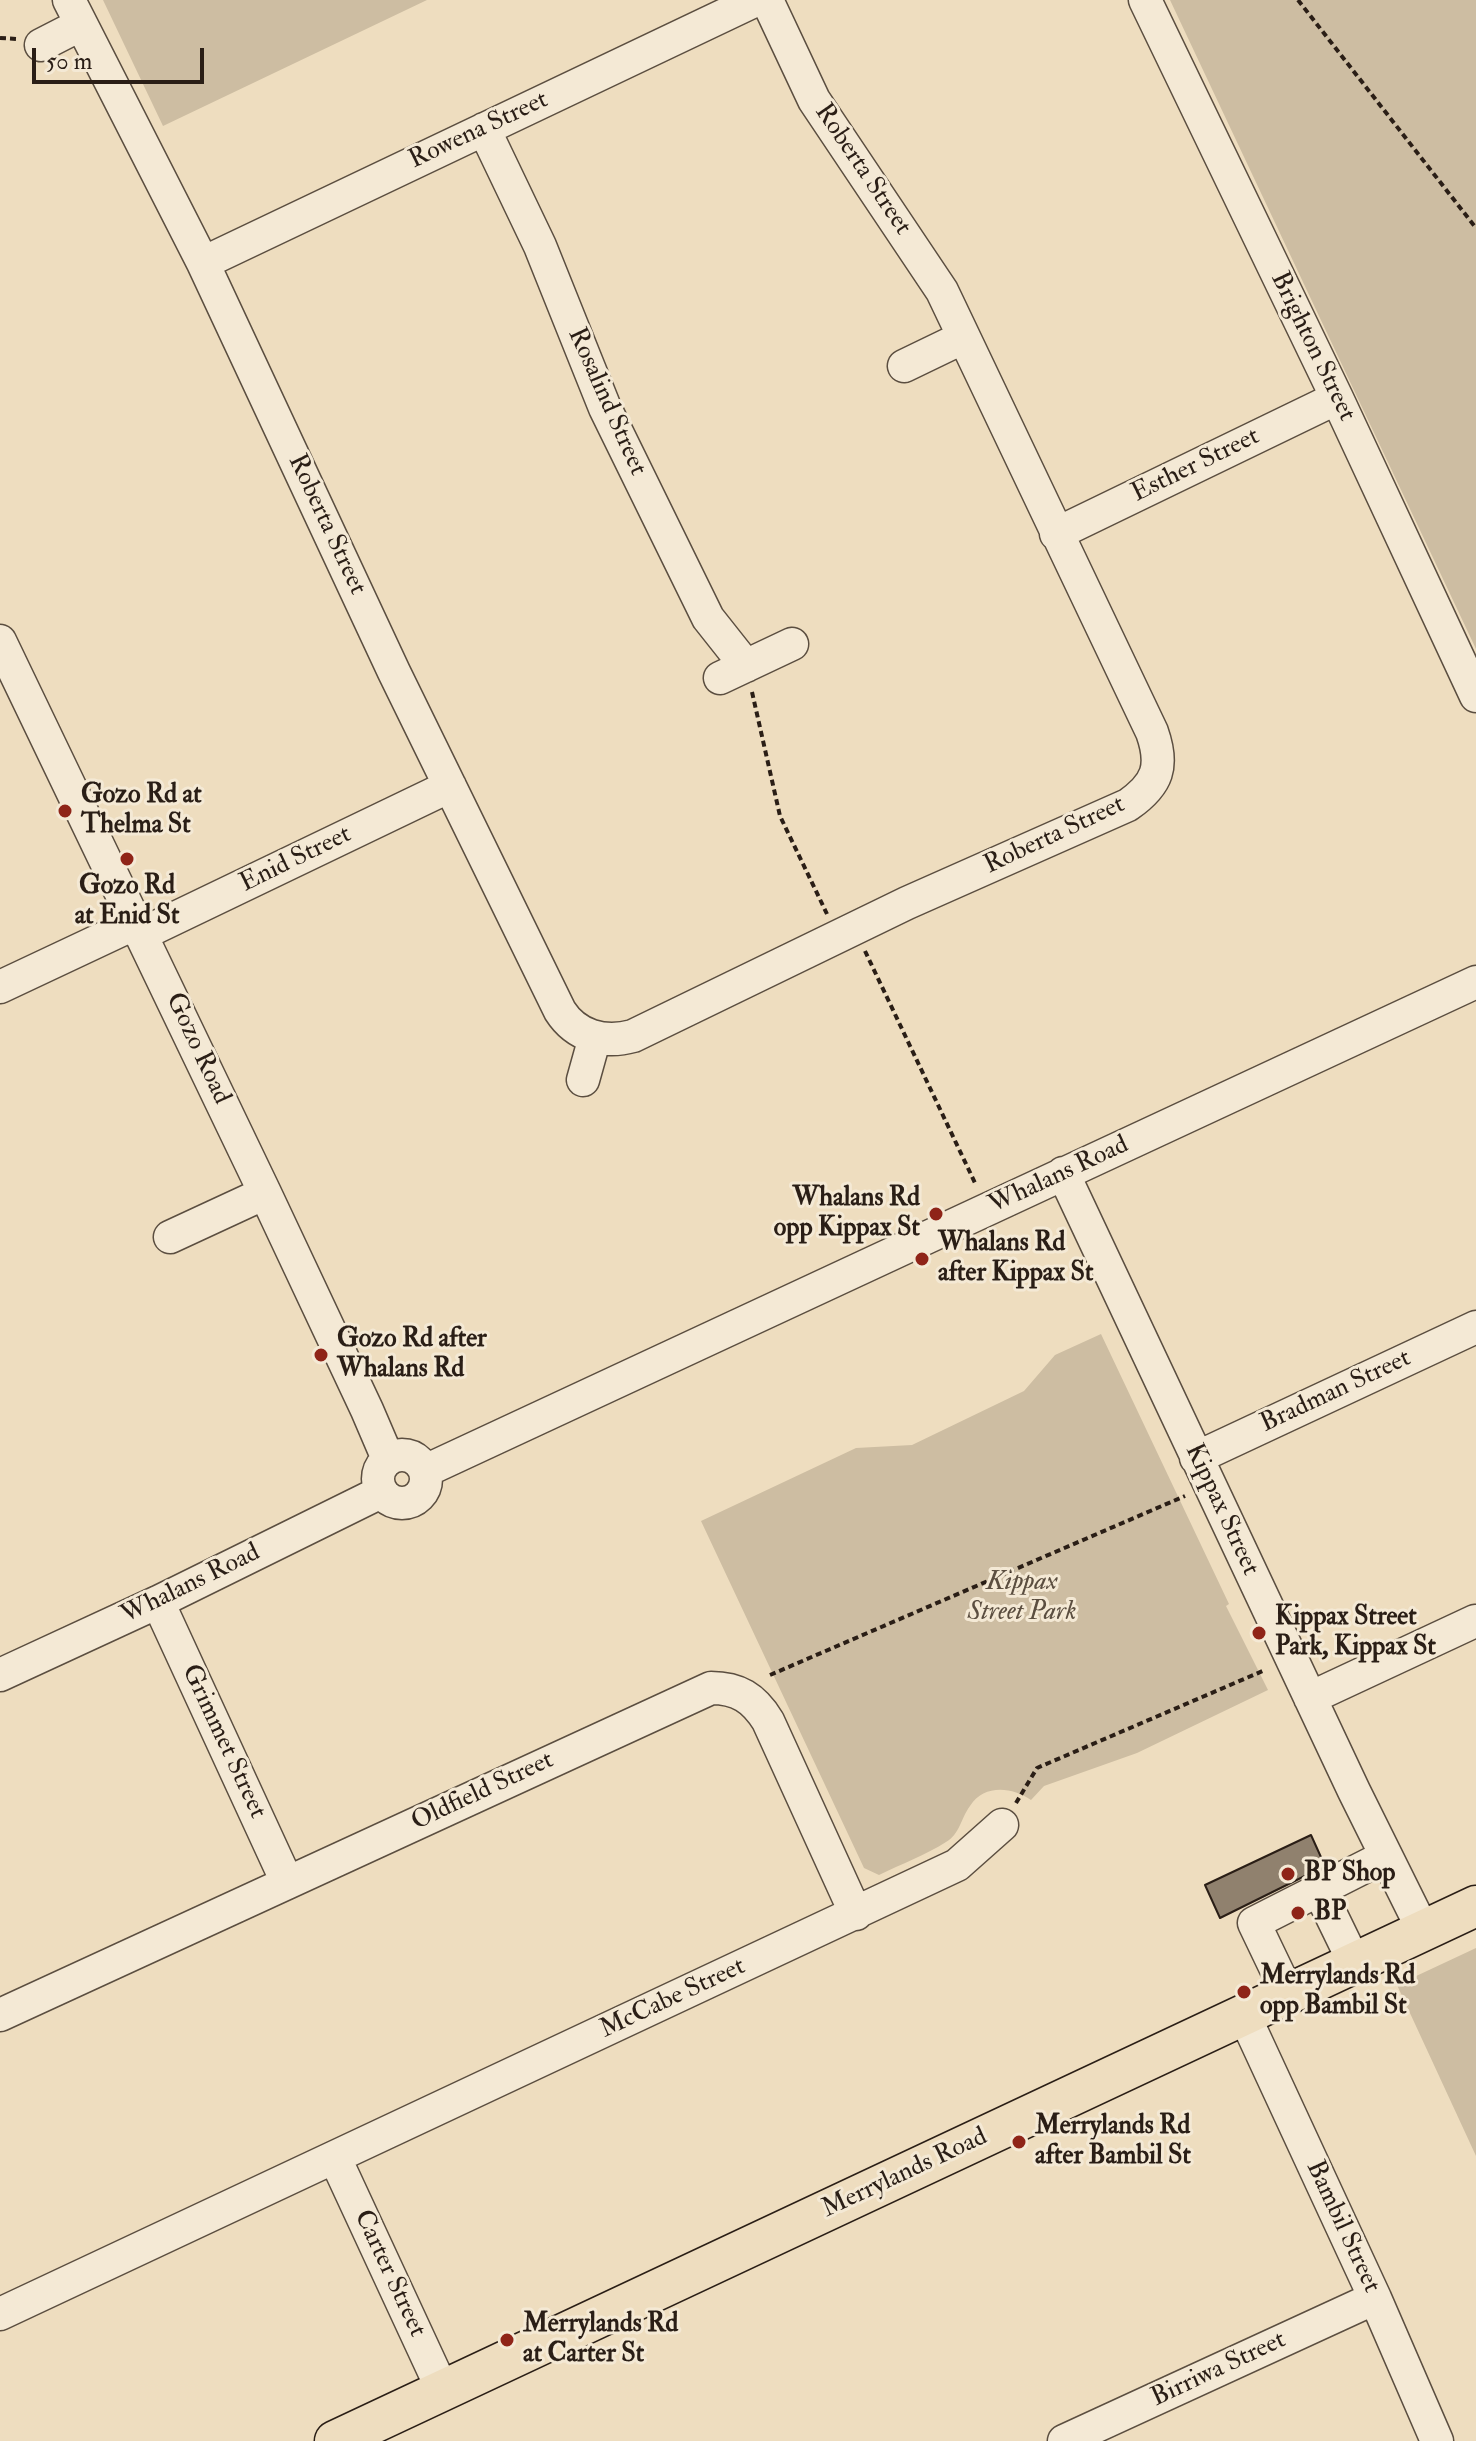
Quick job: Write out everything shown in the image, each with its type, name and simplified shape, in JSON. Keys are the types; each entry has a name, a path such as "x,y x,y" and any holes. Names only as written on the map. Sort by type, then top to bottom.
{"main road":[{"name":"Merrylands Road","path":"335,2441 1476,1906"}],"street":[{"name":"Rowena Street","path":"203,263 756,0"},
{"name":"Roberta Street","path":"74,13 203,263 560,1011 577,1030 595,1037 613,1039 633,1036 907,903 1128,805 1148,787 1158,769 1159,758 1152,732 936,280 814,100 767,0"},
{"name":"Brighton Street","path":"1145,0 1337,398 1476,696"},
{"path":"41,45 74,13"},
{"name":"Rosalind Street","path":"484,129 540,246 605,408 733,672 792,644"},
{"path":"904,366 962,338"},
{"name":"Esther Street","path":"1056,534 1337,398"},
{"name":"Gozo Road","path":"0,641 265,1193 388,1459"},
{"name":"Enid Street","path":"0,987 139,928 450,786"},
{"name":"Whalans Road","path":"425,1471 1476,982"},
{"path":"583,1080 595,1037"},
{"name":"Kippax Street","path":"1063,1173 1310,1698 1423,1930"},
{"path":"170,1237 265,1193"},
{"name":"Bradman Street","path":"1196,1458 1476,1327"},
{"path":"398,1455 411,1457 425,1471 424,1491 412,1502 396,1503 381,1492 378,1476 381,1466 388,1459 398,1455"},
{"name":"Whalans Road","path":"0,1675 158,1602 381,1492"},
{"name":"Grimmet Street","path":"158,1602 287,1882"},
{"path":"1310,1698 1475,1621"},
{"name":"Oldfield Street","path":"0,2015 711,1688 743,1693 752,1699 768,1721 856,1914"},
{"name":"McCabe Street","path":"335,2158 957,1865 1002,1825"},
{"path":"1288,1994 1254,1923 1386,1856"},
{"path":"1319,1890 1354,1962"},
{"name":"Bambil Street","path":"1244,2015 1375,2298 1437,2441"},
{"path":"0,2314 335,2158"},
{"name":"Carter Street","path":"335,2158 443,2391"},
{"name":"Birriwa Street","path":"1064,2441 1375,2298"}],"path":[{"path":"1298,0 1476,228"},
{"path":"770,1675 1185,1496"},
{"path":"1002,1825 1037,1768 1265,1670"}],"green space":[{"path":"103,0 427,0 163,126"},
{"path":"1170,0 1476,0 1476,649"},
{"name":"Kippax Street Park","path":"1101,1334 1268,1690 1137,1753 1044,1786 1031,1800 1007,1790 983,1794 970,1806 951,1839 879,1875 864,1868 701,1521 856,1448 912,1445 1024,1391 1055,1355"},
{"path":"1476,1948 1476,2156 1397,1985"}],"building":[{"path":"1311,1835 1325,1866 1220,1918 1205,1885"}],"place":[{"name":"Gozo Rd at Thelma St","path":"65,811"},
{"name":"Gozo Rd at Enid St","path":"127,859"},
{"name":"Whalans Rd opp Kippax St","path":"936,1214"},
{"name":"Whalans Rd after Kippax St","path":"922,1259"},
{"name":"Gozo Rd after Whalans Rd","path":"321,1355"},
{"name":"Kippax Street Park, Kippax St","path":"1259,1633"},
{"name":"BP Shop","path":"1288,1874"},
{"name":"BP","path":"1298,1913"},
{"name":"Merrylands Rd opp Bambil St","path":"1244,1992"},
{"name":"Merrylands Rd after Bambil St","path":"1019,2142"},
{"name":"Merrylands Rd at Carter St","path":"507,2340"}]}
